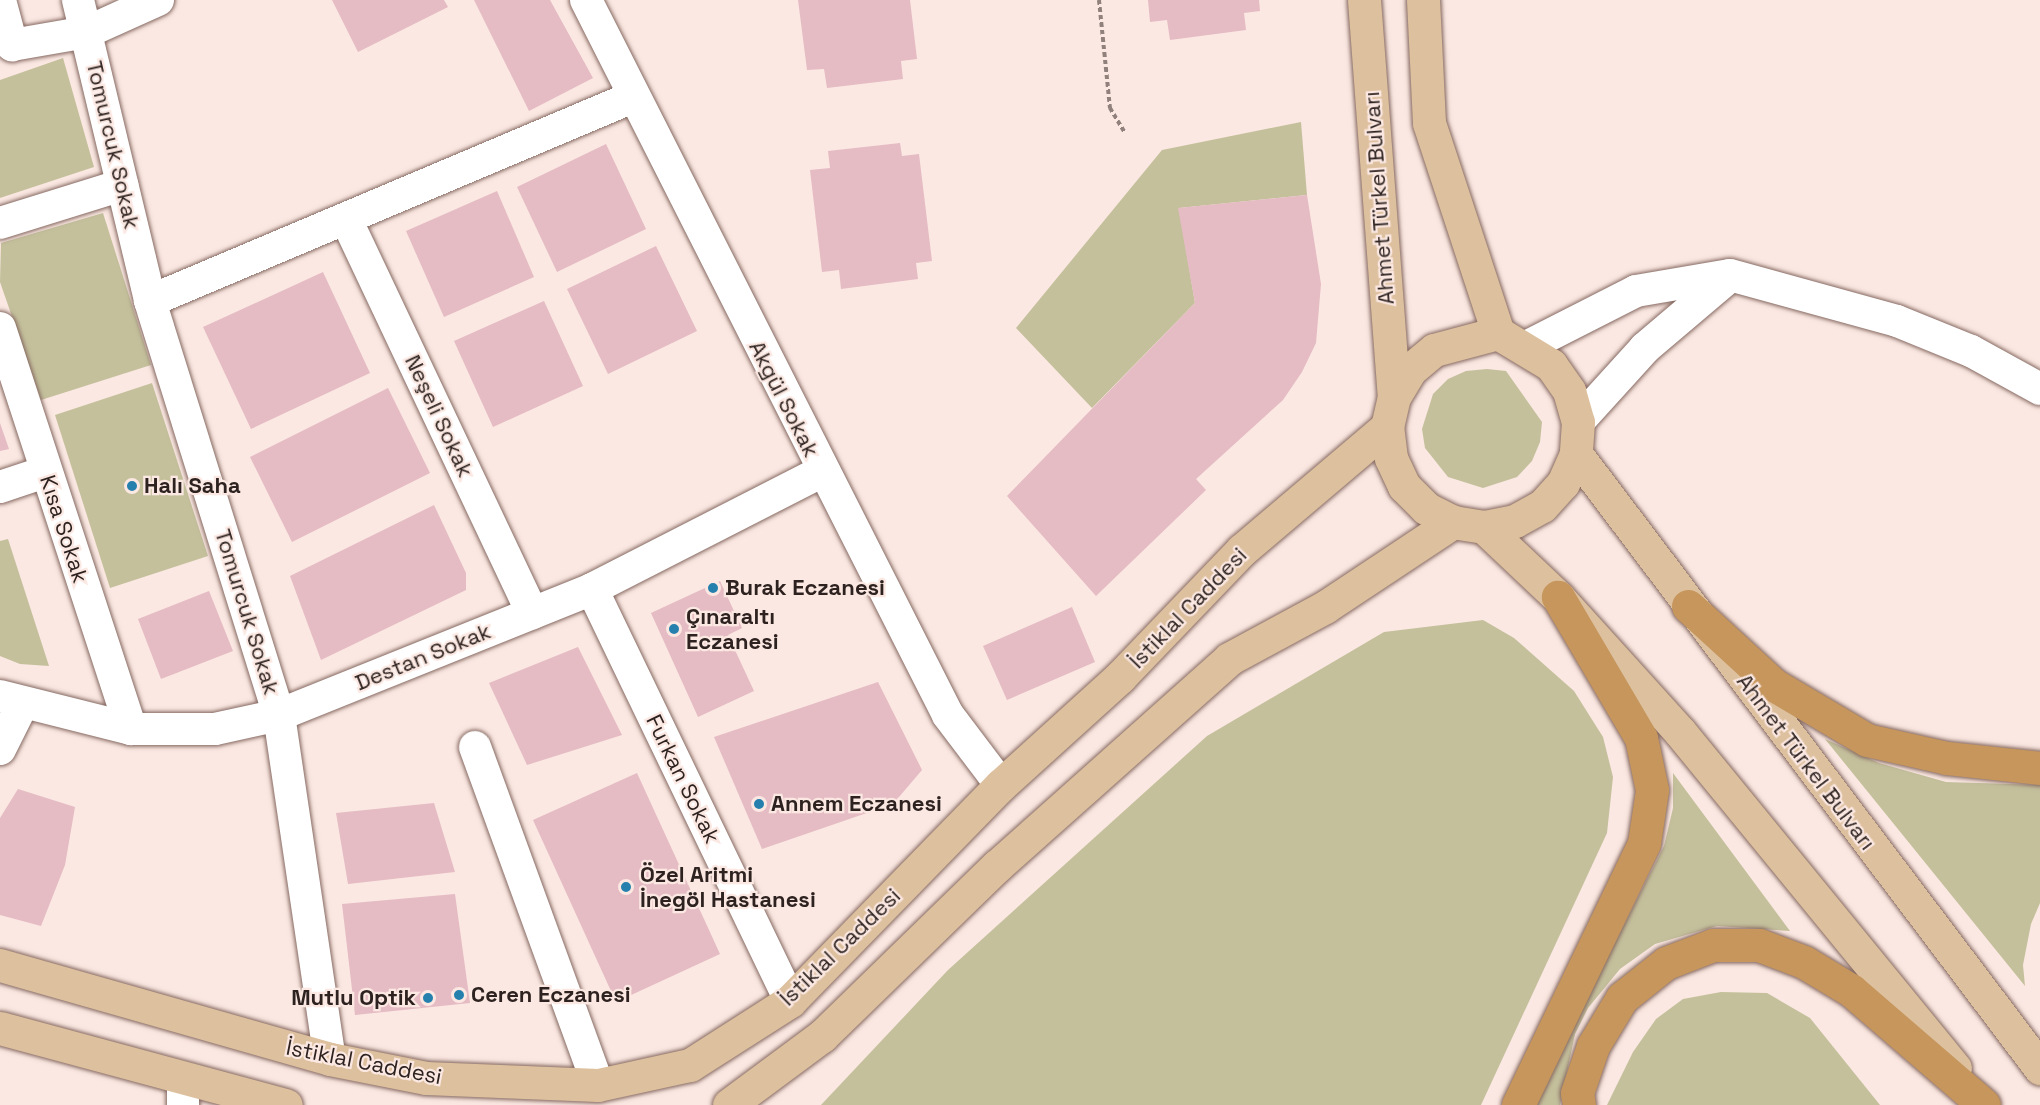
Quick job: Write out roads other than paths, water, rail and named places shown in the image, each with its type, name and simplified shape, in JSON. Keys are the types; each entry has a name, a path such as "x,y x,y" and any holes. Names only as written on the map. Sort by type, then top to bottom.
{"highway":[{"path":"1518,1105 1644,843 1652,790 1641,738 1558,597"},
{"path":"1688,606 1774,685 1867,740 1947,758 2040,768"},
{"path":"1579,1105 1577,1093 1593,1046 1622,998 1666,963 1713,945 1759,945 1804,962 1852,991 1985,1105"}],"main road":[{"name":"Ahmet Türkel Bulvarı","path":"1364,0 1391,412"},
{"path":"729,1105 822,1036 997,866 1230,659 1469,525 1515,521 1542,506 1563,483 1577,438 1569,391 1551,365 1512,340 1429,123 1423,0"},
{"path":"1512,340 1434,350 1410,370 1391,412 1391,458 1404,486 1426,508 1469,525 1558,597 1680,732 1985,1105"},
{"name":"İstiklal Caddesi","path":"0,965 330,1059 426,1078 598,1085 690,1065 790,1000 1001,785 1120,677 1242,550 1391,412"},
{"name":"Ahmet Türkel Bulvarı","path":"1577,438 1688,606 2040,1068"},
{"path":"0,1028 183,1092 286,1105"}],"street":[{"path":"0,0 12,45 87,32 158,0"},
{"name":"Tomurcuk Sokak","path":"78,0 150,301 279,715 330,1059"},
{"name":"Akgül Sokak","path":"586,0 821,472 948,715 1001,785"},
{"path":"150,301 633,97"},
{"path":"0,222 122,185"},
{"name":"Neşeli Sokak","path":"346,219 532,613"},
{"path":"1577,438 1645,348 1730,276"},
{"path":"1512,340 1636,291 1730,276 1897,321 1971,351 2040,389"},
{"name":"Kısa Sokak","path":"0,328 45,472 131,729"},
{"path":"0,487 45,472"},
{"name":"Destan Sokak","path":"12,700 131,729 215,729 279,715 592,589 821,472"},
{"name":"Furkan Sokak","path":"592,589 790,1000"},
{"path":"0,748 12,700"},
{"path":"475,747 598,1085"}],"place":[{"name":"Halı Saha","path":"132,486"},
{"name":"Burak Eczanesi","path":"713,588"},
{"name":"Çınaraltı Eczanesi","path":"674,629"},
{"name":"Annem Eczanesi","path":"759,804"},
{"name":"Özel Aritmi İnegöl Hastanesi","path":"626,887"},
{"name":"Ceren Eczanesi","path":"459,995"},
{"name":"Mutlu Optik","path":"428,998"}]}
